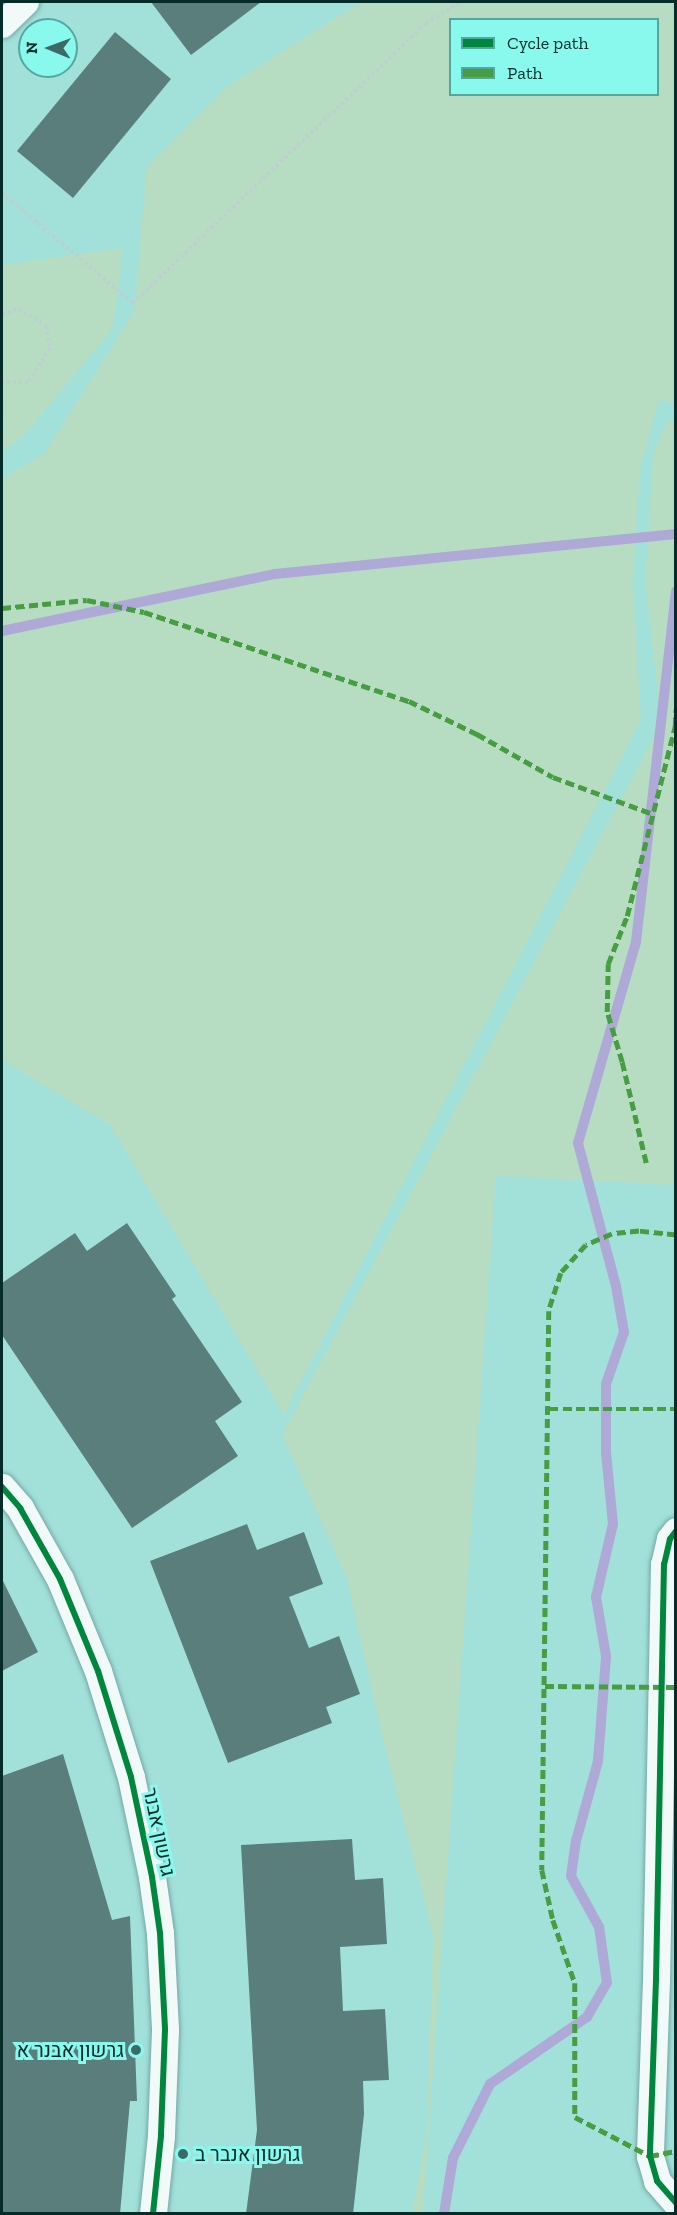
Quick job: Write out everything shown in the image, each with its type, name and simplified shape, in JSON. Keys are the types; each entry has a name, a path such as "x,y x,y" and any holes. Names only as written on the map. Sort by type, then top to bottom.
{"street":[{"path":"2,24 25,2"},
{"name":"גרשון אבנר","path":"2,1487 20,1509 60,1579 98,1671 130,1777 152,1877 160,1933 165,2030 161,2136 153,2214"},
{"path":"675,1531 670,1539 664,1564 656,1980 650,2156 657,2181 675,2203"}],"path":[{"path":"2,193 133,303 426,23 462,2"},
{"path":"2,314 19,309 46,326 50,348 28,383 2,381"},
{"path":"2,406 2,416"}],"green space":[{"path":"361,2 675,2 675,404 659,401 640,469 633,583 641,720 284,1415 110,1125 2,1060 2,479 45,453 134,312 147,166 228,86"},
{"path":"123,248 113,328 27,432 2,453 2,265"},
{"path":"668,419 676,421 675,1185 496,1176 423,2213 412,2213 427,2131 433,1935 381,1731 347,1579 282,1435 660,726 645,581 653,455"}],"building":[{"path":"151,2 261,2 191,55"},
{"path":"115,32 171,79 73,198 17,151"},
{"path":"127,1223 176,1296 172,1299 242,1402 215,1421 238,1456 132,1528 2,1335 2,1283 75,1233 87,1251"},
{"path":"247,1524 257,1550 304,1532 323,1584 289,1597 309,1648 339,1636 360,1694 326,1707 332,1723 228,1763 150,1561"},
{"path":"2,1579 38,1652 2,1671"},
{"path":"63,1754 112,1920 130,1916 137,2101 130,2101 120,2214 2,2214 2,1776"},
{"path":"352,1839 355,1880 383,1878 387,1944 340,1947 343,2011 385,2009 389,2080 363,2081 364,2114 353,2214 246,2214 257,2130 241,1845"}],"waterway":[{"path":"2,631 275,574 676,534"},
{"path":"444,2214 453,2158 490,2084 587,2017 607,1983 599,1927 571,1876 576,1841 598,1761 606,1656 596,1597 613,1524 606,1452 606,1384 624,1332 616,1286 578,1143 636,942 676,591"}],"marked path":[{"path":"2,608 87,600 144,612 409,701 477,734 553,777 653,814"},
{"path":"646,1163 622,1062 607,1012 608,964 627,916 675,726 676,709"},
{"path":"676,1235 639,1231 612,1234 586,1245 561,1273 549,1311 542,1870 553,1920 575,1983 575,2117 650,2156 676,2151"},
{"path":"549,1409 676,1409"},
{"path":"545,1686 676,1687"}],"cycle path":[{"path":"2,1487 20,1508 60,1579 98,1671 131,1777 152,1877 160,1933 165,2030 161,2136 153,2214"},
{"path":"676,1531 670,1539 664,1564 656,1980 650,2156 657,2181 676,2203"}],"place":[{"name":"גרשון אבנר א","path":"136,2050"},
{"name":"גרשון אנבר ב","path":"183,2154"}]}
